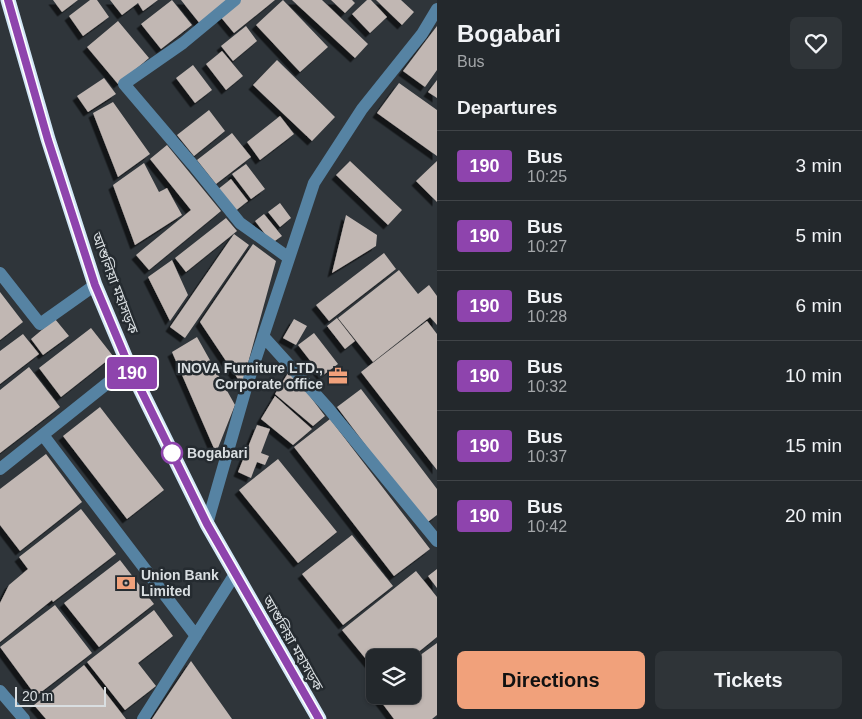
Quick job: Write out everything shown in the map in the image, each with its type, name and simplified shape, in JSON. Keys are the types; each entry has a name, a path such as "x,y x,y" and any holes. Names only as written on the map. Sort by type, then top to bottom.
{"highway":[{"name":"আশুলিয়া মহাসড়ক","path":"8,0 48,140 95,285 129,366 207,524 319,719"}],"street":[{"path":"234,0 182,43 124,84 193,164 240,224 289,258"},
{"path":"207,524 246,388 314,183 362,110 422,34 437,9"},
{"path":"0,273 40,324 95,285"},
{"path":"263,336 328,408 437,541"},
{"path":"0,469 129,366"},
{"path":"43,435 196,636"},
{"path":"143,719 235,574"},
{"path":"0,691 24,719"}],"building":[{"path":"53,0 78,0 62,12"},
{"path":"90,0 97,0 109,17 83,36 69,16"},
{"path":"110,0 158,0 143,11 138,3 122,15"},
{"path":"172,0 192,25 161,49 141,24"},
{"path":"181,0 232,0 201,25"},
{"path":"239,0 275,0 234,33 219,15"},
{"path":"283,0 328,47 300,72 256,25"},
{"path":"292,0 322,0 368,44 355,58"},
{"path":"331,0 352,0 355,3 345,13"},
{"path":"367,0 371,0 387,17 370,33 352,14"},
{"path":"376,0 401,0 414,12 402,25"},
{"path":"118,21 149,58 118,84 87,47"},
{"path":"246,26 257,41 233,61 221,46"},
{"path":"437,26 437,70 425,87 403,71"},
{"path":"222,51 243,76 226,90 206,64"},
{"path":"277,60 335,117 312,141 253,85"},
{"path":"193,65 212,90 195,103 176,78"},
{"path":"104,78 116,94 88,112 77,96"},
{"path":"437,80 437,98 428,92"},
{"path":"399,83 437,110 437,156 377,113"},
{"path":"113,102 150,154 118,177 93,113"},
{"path":"209,110 225,131 194,156 177,135"},
{"path":"280,116 294,134 260,160 247,142"},
{"path":"232,133 251,157 216,184 197,160"},
{"path":"167,145 221,211 149,270 136,255 191,210 150,159"},
{"path":"350,161 402,210 388,225 336,175"},
{"path":"437,161 437,202 416,181"},
{"path":"144,163 159,192 167,188 182,215 135,245 113,185"},
{"path":"246,164 265,189 251,199 232,174"},
{"path":"231,179 248,201 234,212 217,190"},
{"path":"280,203 291,218 280,227 268,212"},
{"path":"264,214 282,236 272,243 255,221"},
{"path":"346,215 377,235 376,246 332,273"},
{"path":"226,218 237,231 186,272 175,258"},
{"path":"234,234 249,245 185,338 170,327"},
{"path":"253,244 276,261 242,385 200,322"},
{"path":"384,253 396,269 329,321 316,305"},
{"path":"172,260 188,295 170,321 148,277"},
{"path":"399,270 418,294 429,285 437,296 437,325 430,317 373,362 338,318"},
{"path":"0,292 23,322 0,340"},
{"path":"337,318 355,341 345,349 327,326"},
{"path":"55,319 69,336 43,355 31,339"},
{"path":"294,319 307,326 296,345 283,338"},
{"path":"427,321 437,334 437,470 361,372"},
{"path":"91,328 113,356 61,397 39,368"},
{"path":"314,333 338,364 322,376 298,345"},
{"path":"23,334 39,354 0,384 0,351"},
{"path":"197,337 235,405 216,453 172,352"},
{"path":"29,367 60,407 0,453 0,390"},
{"path":"290,370 325,416 313,426 275,394"},
{"path":"361,389 437,489 437,515 425,524 337,407"},
{"path":"275,396 312,429 293,445 261,419"},
{"path":"100,407 164,490 127,519 63,436"},
{"path":"330,419 430,549 394,576 294,447"},
{"path":"257,425 270,429 261,453 269,456 265,465 257,462 251,478 238,472"},
{"path":"46,454 82,502 20,551 0,525 0,489"},
{"path":"278,459 337,532 298,563 239,490"},
{"path":"81,509 116,554 53,602 52,600 0,642 0,603 9,585 28,569 19,557"},
{"path":"352,535 393,586 343,625 302,574"},
{"path":"120,560 154,604 99,647 64,603"},
{"path":"437,569 437,588 428,576"},
{"path":"416,571 437,597 437,637 421,650 366,649 366,659 342,630"},
{"path":"55,605 92,653 36,696 0,647"},
{"path":"154,610 173,636 138,663 156,686 125,710 87,662"},
{"path":"437,643 437,715 432,719 394,719 383,704 421,704 421,655"},
{"path":"191,661 232,719 152,719"},
{"path":"84,665 126,719 46,719 34,705"}],"bus line":[{"name":"190","path":"8,0 48,140 95,285 129,366 207,524 319,719"}],"place":[{"name":"INOVA Furniture LTD., Corporate office","path":"338,376"},
{"name":"Bogabari","path":"172,453"},
{"name":"Union Bank Limited","path":"126,583"}]}
